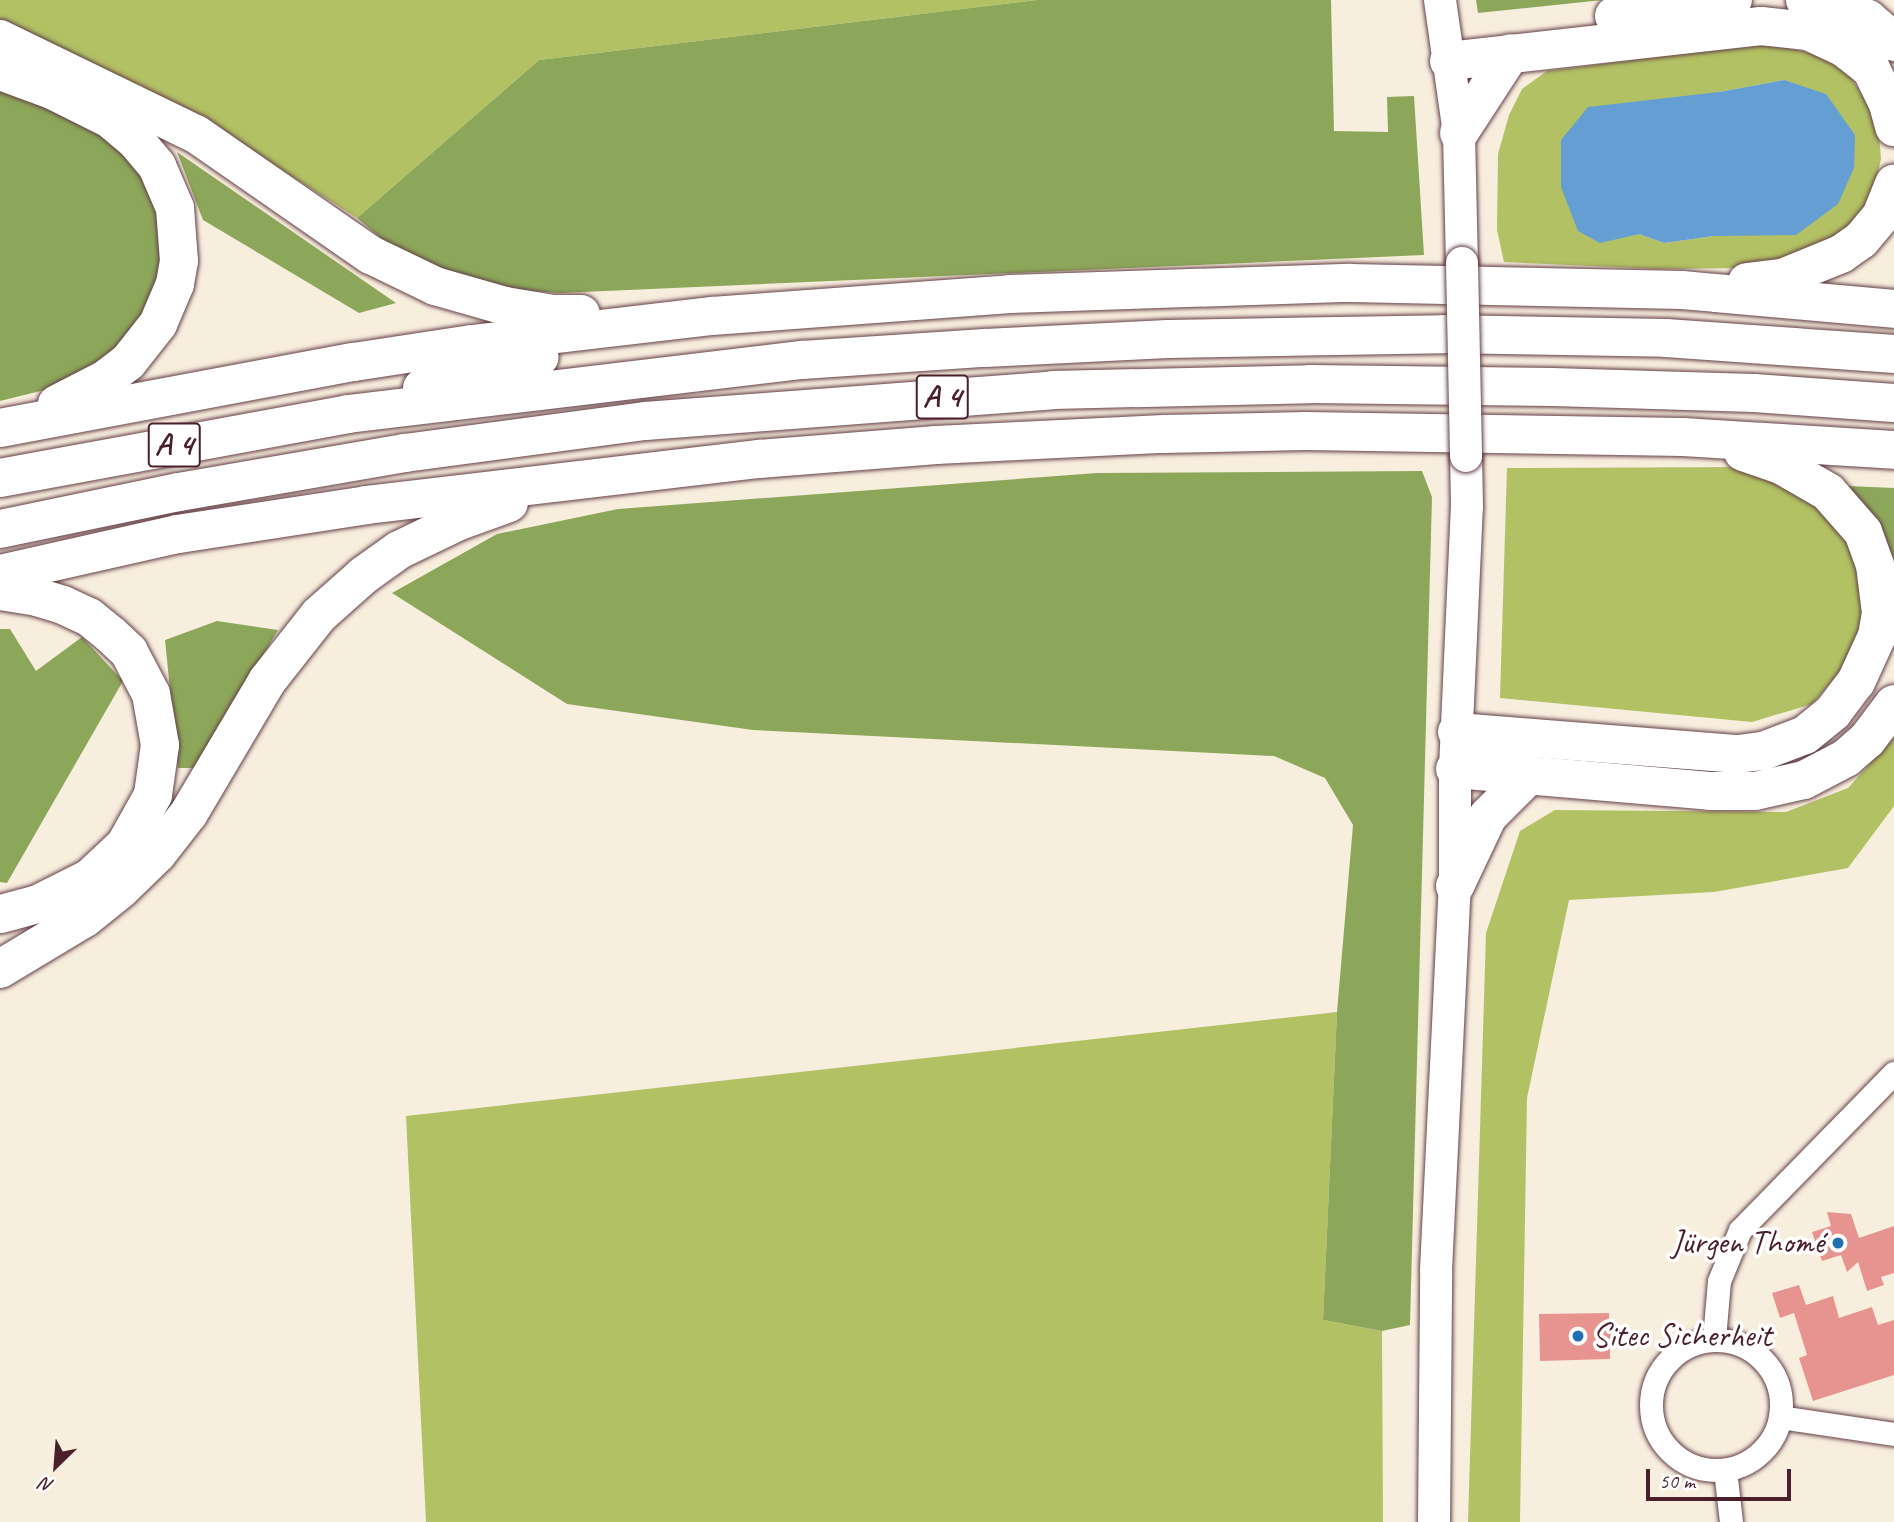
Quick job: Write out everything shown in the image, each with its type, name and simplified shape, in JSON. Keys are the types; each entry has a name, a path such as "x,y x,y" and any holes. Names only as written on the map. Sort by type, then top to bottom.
{"highway":[{"path":"1447,49 1733,0"},
{"path":"1805,0 1829,4 1868,19 1894,42"},
{"path":"1447,49 1511,53 1761,26 1808,32 1843,47 1871,69 1888,104 1894,127"},
{"path":"0,39 196,134 371,255 435,286 505,306 553,314 712,316"},
{"path":"1458,133 1511,53"},
{"path":"0,71 81,103 110,118 136,141 157,166 167,188 175,208 178,234 175,284 147,342 128,362 104,380 11,425"},
{"path":"1682,290 1782,278 1841,254 1861,240 1881,216 1894,183"},
{"path":"11,425 472,344 712,316 1010,294 1337,284 1682,290 1894,309"},
{"path":"348,414 451,378 712,316"},
{"name":"A 4","path":"0,478 348,414 802,360 1168,339 1444,334 1652,338 1894,354"},
{"name":"A 4","path":"0,529 179,492 405,453 552,433 658,420 1053,390 1310,384 1552,387 1754,393 1894,403"},
{"path":"0,574 178,534 367,505 583,478 882,450 1164,434 1503,432 1683,437 1894,450"},
{"path":"1456,751 1738,754 1763,751 1804,735 1845,699 1867,660 1881,613 1878,576 1863,532 1828,492 1805,477 1733,449 1683,437"},
{"path":"0,969 44,945 94,912 157,854 189,813 267,681 290,648 319,615 364,575 399,550 449,526 583,478"},
{"path":"0,591 37,597 63,606 89,617 110,634 128,652 151,694 160,745 153,795 125,845 90,878 38,904 0,914"},
{"path":"1456,751 1528,775 1710,792 1755,792 1804,780 1846,758 1867,740 1894,704"},
{"path":"1455,886 1488,816 1528,775"}],"main road":[{"path":"1434,1522 1436,1270 1455,886 1456,751 1467,506 1458,133 1440,0"}],"street":[{"path":"1714,1339 1719,1281 1740,1230 1894,1073"},
{"path":"1714,1339 1733,1342 1751,1350 1765,1363 1776,1379 1781,1398 1780,1417 1774,1436 1761,1452 1745,1464 1725,1470 1703,1470 1683,1462 1667,1449 1655,1431 1650,1411 1652,1389 1667,1362 1693,1344 1714,1339"},
{"path":"1780,1417 1894,1434"},
{"path":"1725,1470 1731,1522"}],"green space":[{"path":"0,0 1037,0 539,60 357,218 199,117 0,29"},
{"path":"1037,0 1331,0 1334,131 1388,132 1387,97 1414,96 1424,255 560,293 489,288 398,252 357,218 539,60"},
{"path":"1476,0 1603,0 1478,13"},
{"path":"1766,43 1815,54 1847,72 1878,119 1881,159 1873,194 1847,233 1806,257 1742,268 1659,269 1504,262 1497,230 1498,154 1509,115 1522,89 1547,71","holes":["1784,80 1714,236 1664,243 1639,234 1719,92"]},
{"path":"0,85 123,140 150,179 166,259 153,297 105,375 0,401"},
{"path":"177,152 396,303 359,313 203,220"},
{"path":"1746,467 1807,494 1847,541 1863,578 1864,617 1846,665 1812,704 1752,722 1500,698 1507,468"},
{"path":"1422,471 1432,497 1410,1325 1382,1331 1323,1320 1337,1012 1353,825 1325,778 1274,756 753,730 567,704 392,593 497,534 618,509 1097,473"},
{"path":"1848,486 1894,488 1894,566"},
{"path":"217,621 278,630 195,768 178,768 165,640"},
{"path":"0,629 10,629 36,671 82,637 123,681 7,883 0,882"},
{"path":"1894,737 1894,806 1848,868 1714,892 1569,900 1527,1098 1520,1522 1468,1522 1486,933 1520,831 1555,810 1786,812 1848,788"},
{"path":"1337,1012 1323,1320 1382,1331 1383,1522 426,1522 406,1116"}],"water":[{"path":"1784,80 1826,94 1855,135 1854,168 1838,204 1796,235 1714,236 1664,243 1639,234 1600,243 1578,231 1561,187 1561,140 1588,107 1719,92"}],"building":[{"path":"1827,1212 1851,1214 1859,1238 1894,1226 1894,1273 1881,1277 1884,1285 1867,1291 1858,1262 1847,1272 1841,1255 1822,1261 1812,1232 1831,1226"},
{"path":"1799,1285 1806,1305 1833,1296 1839,1318 1872,1307 1878,1325 1894,1320 1894,1375 1813,1401 1799,1358 1807,1355 1794,1313 1780,1318 1772,1293"},
{"name":"Sitec Sicherheit","path":"1609,1313 1609,1326 1614,1326 1610,1359 1540,1361 1539,1314"}],"place":[{"name":"Jürgen Thomé","path":"1838,1243"},
{"name":"Sitec Sicherheit","path":"1578,1336"}]}
